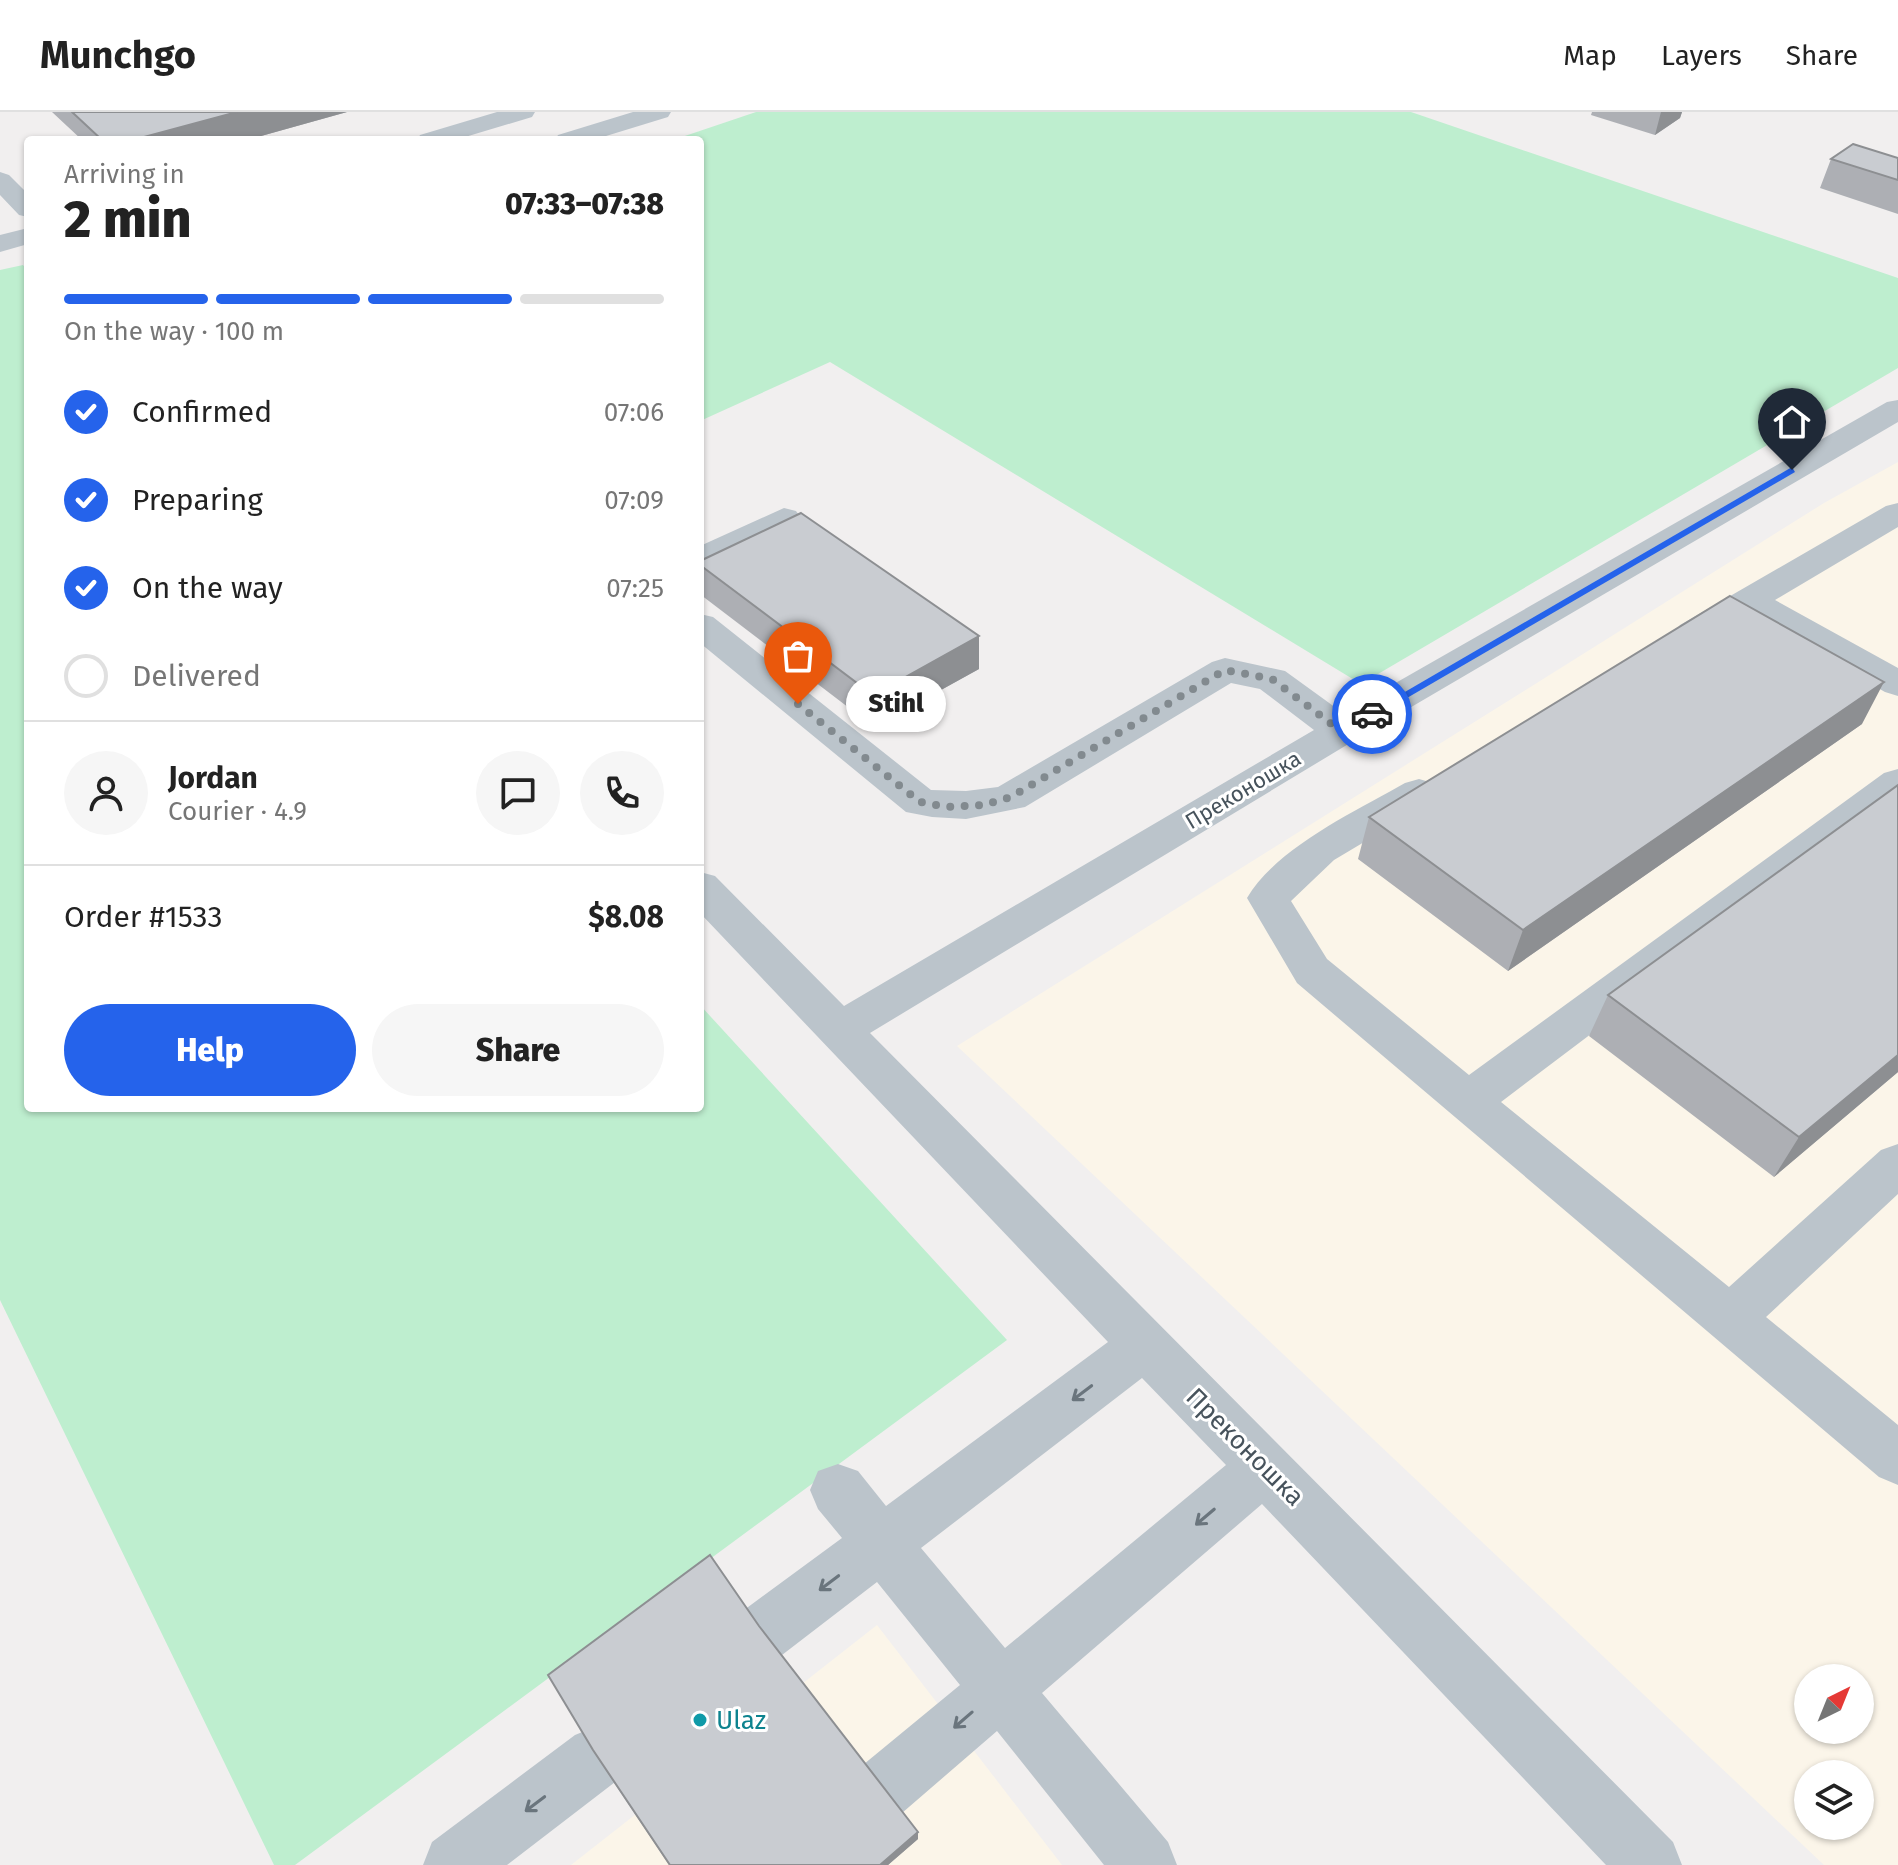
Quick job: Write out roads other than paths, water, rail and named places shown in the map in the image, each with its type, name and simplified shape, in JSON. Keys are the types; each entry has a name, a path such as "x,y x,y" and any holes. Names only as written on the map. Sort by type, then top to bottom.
{"street":[{"path":"442,136 523,112"},
{"path":"580,136 659,112"},
{"path":"0,180 24,205"},
{"path":"0,244 24,237"},
{"name":"Преконошка","path":"840,1030 1341,731 1898,409"},
{"path":"704,557 784,518"},
{"path":"1669,647 1895,519"},
{"path":"1750,600 1898,684"},
{"path":"704,628 920,802 947,807 983,805 1011,797 1225,670 1272,679 1341,731"},
{"path":"1455,772 1320,850 1268,898 1312,971 1898,1459"},
{"path":"1467,1102 1898,782"},
{"name":"Преконошка","path":"704,891 1650,1865"},
{"path":"1730,1318 1898,1164"},
{"path":"761,1634 1144,1346"},
{"path":"880,1791 1001,1686 1265,1467"},
{"path":"838,1490 1145,1865"},
{"path":"455,1865 597,1757"}],"place":[{"name":"Stihl","path":"798,704"},
{"name":"Ulaz","path":"700,1720"}]}
